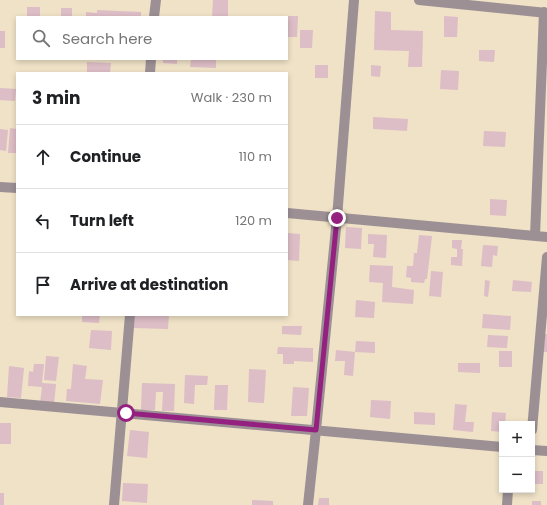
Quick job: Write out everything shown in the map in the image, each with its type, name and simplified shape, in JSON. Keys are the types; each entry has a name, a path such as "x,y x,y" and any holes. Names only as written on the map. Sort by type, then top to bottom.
{"street":[{"path":"154,16 156,0"},
{"path":"308,505 337,218 354,0"},
{"path":"419,0 546,13 535,236"},
{"path":"150,72 151,60"},
{"path":"0,187 16,188"},
{"path":"288,213 547,237"},
{"path":"533,421 547,257"},
{"path":"114,505 130,316"},
{"path":"0,402 499,447"},
{"path":"535,450 547,451"},
{"path":"507,505 508,493"}],"building":[{"path":"213,0 228,0 228,16 212,16"},
{"path":"27,7 40,7 40,16 27,16"},
{"path":"61,8 72,8 72,16 61,16"},
{"path":"97,10 141,12 141,16 86,16 86,12 97,13"},
{"path":"375,11 391,12 391,30 423,31 422,67 408,67 409,51 374,50"},
{"path":"288,16 298,16 297,37 288,37"},
{"path":"444,16 458,17 457,37 444,37"},
{"path":"300,30 313,30 312,48 300,48"},
{"path":"0,31 5,31 5,48 0,48"},
{"path":"479,50 495,50 494,62 479,61"},
{"path":"163,60 177,60 177,64 163,63"},
{"path":"191,60 216,60 216,68 190,67"},
{"path":"87,62 111,63 110,72 87,72"},
{"path":"315,65 328,65 328,78 315,78"},
{"path":"371,65 381,66 380,77 371,76"},
{"path":"441,70 459,71 458,90 440,89"},
{"path":"0,88 16,89 15,101 0,100"},
{"path":"373,117 408,119 407,131 373,129"},
{"path":"10,128 16,129 16,153 8,153"},
{"path":"0,129 8,130 6,151 0,150"},
{"path":"484,131 506,132 505,147 483,146"},
{"path":"490,199 507,200 506,216 490,215"},
{"path":"346,227 362,228 361,249 345,248"},
{"path":"288,233 300,234 299,261 288,260"},
{"path":"368,234 387,235 386,258 373,257 374,244 368,244"},
{"path":"419,235 432,236 427,279 425,279 424,283 411,282 411,278 406,277 407,266 413,266 414,253 417,253"},
{"path":"452,240 462,240 462,266 451,265 451,257 457,257 457,249 452,248"},
{"path":"483,245 498,246 497,256 493,255 492,267 481,266"},
{"path":"370,265 393,266 392,287 414,290 413,304 382,302 383,283 369,282"},
{"path":"431,271 443,272 441,297 429,296"},
{"path":"485,280 490,281 488,297 484,296"},
{"path":"513,280 532,282 531,292 512,291"},
{"path":"356,300 375,302 374,318 355,317"},
{"path":"483,314 511,316 510,330 482,328"},
{"path":"82,316 100,316 99,323 82,322"},
{"path":"135,316 169,316 168,329 134,328"},
{"path":"282,326 302,326 301,335 282,334"},
{"path":"91,330 112,331 111,350 89,348"},
{"path":"544,334 547,334 547,352 543,352"},
{"path":"488,335 508,336 507,348 487,347"},
{"path":"356,341 375,342 375,353 355,352"},
{"path":"278,347 313,348 313,362 294,361 294,364 283,364 283,354 277,354"},
{"path":"336,350 355,352 353,376 344,375 345,361 335,361"},
{"path":"499,351 512,351 512,367 499,367"},
{"path":"46,356 59,357 56,381 44,380"},
{"path":"458,363 480,363 480,373 458,372"},
{"path":"34,364 44,364 42,383 56,384 54,404 40,403 42,387 28,386 29,371 33,372"},
{"path":"73,364 87,366 85,379 103,380 100,404 66,401 67,389 71,389"},
{"path":"9,366 24,368 21,398 7,397"},
{"path":"249,369 266,370 264,403 248,402"},
{"path":"185,375 208,376 207,385 195,385 194,404 184,403"},
{"path":"142,383 175,384 174,411 162,411 163,392 156,392 155,410 141,410"},
{"path":"215,385 228,385 227,410 214,410"},
{"path":"293,387 309,388 307,416 291,416"},
{"path":"371,400 391,401 390,419 370,417"},
{"path":"455,404 467,405 465,422 474,422 473,432 453,430"},
{"path":"414,412 435,413 435,425 414,424"},
{"path":"492,412 506,413 505,421 499,421 499,432 491,431"},
{"path":"0,423 11,423 11,444 0,444"},
{"path":"130,430 149,432 147,458 127,456"},
{"path":"535,471 543,471 543,484 535,484"},
{"path":"123,483 148,484 147,503 122,501"},
{"path":"0,493 4,493 4,505 0,505"},
{"path":"319,498 329,498 329,505 318,505"},
{"path":"252,500 273,501 273,505 252,505"},
{"path":"532,501 541,501 541,505 532,505"}],"route":[{"path":"126,413 316,430 337,218"}]}
